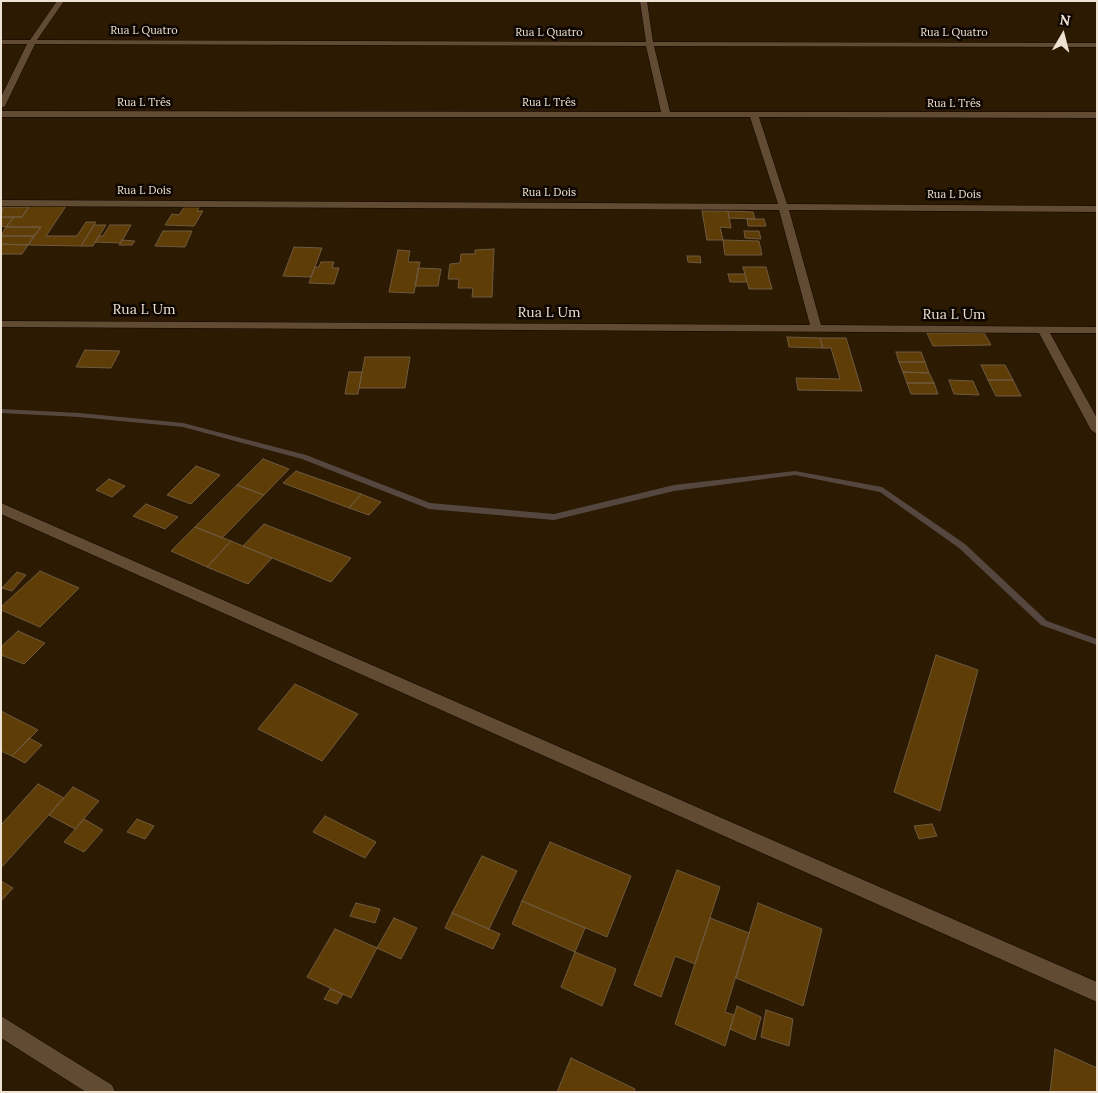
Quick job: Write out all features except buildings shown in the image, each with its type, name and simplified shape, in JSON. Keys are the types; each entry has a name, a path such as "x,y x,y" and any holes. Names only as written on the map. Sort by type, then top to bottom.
{"street":[{"path":"1,106 32,42 61,1"},
{"path":"643,1 650,45 666,114"},
{"name":"Rua L Quatro","path":"1,42 1097,45"},
{"name":"Rua L Três","path":"1,114 1097,115"},
{"path":"754,115 783,206 817,329"},
{"name":"Rua L Dois","path":"1,203 1097,209"},
{"name":"Rua L Um","path":"1,324 1097,330"},
{"path":"1043,330 1097,430"},
{"path":"1,508 1097,992"},
{"path":"1,1026 105,1092"}],"waterway":[{"path":"1,411 79,415 183,425 304,457 429,506 554,517 674,488 795,473 882,490 962,546 1044,623 1097,642"}]}
